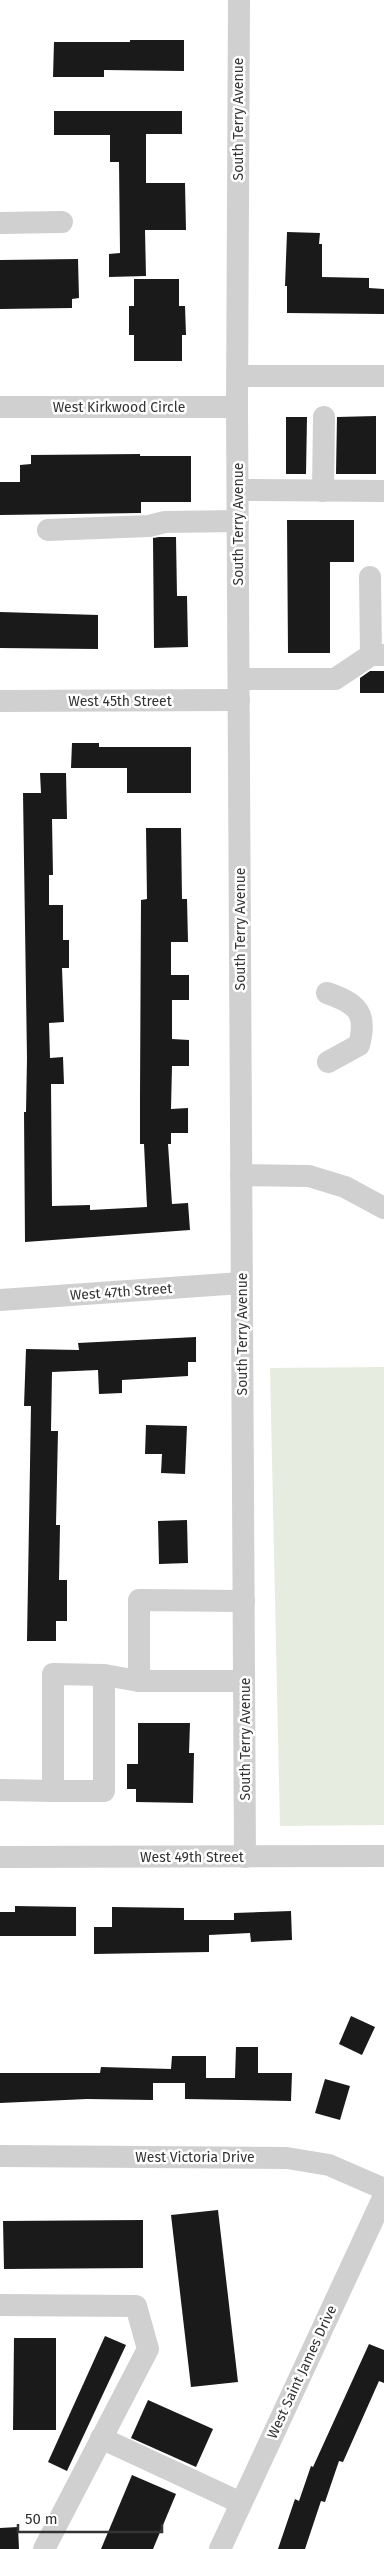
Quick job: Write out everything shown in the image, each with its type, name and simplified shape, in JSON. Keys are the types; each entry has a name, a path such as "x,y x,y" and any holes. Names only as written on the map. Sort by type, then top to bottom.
{"street":[{"name":"South Terry Avenue","path":"239,0 237,407 245,1857"},
{"path":"0,223 62,222"},
{"path":"238,376 384,376"},
{"name":"West Kirkwood Circle","path":"0,407 237,407"},
{"path":"323,491 324,417"},
{"path":"238,490 384,491"},
{"path":"48,530 149,526 165,522 238,521"},
{"path":"370,577 377,655"},
{"name":"West 45th Street","path":"0,701 239,689 335,679 377,655"},
{"path":"327,993 347,1000 357,1007 361,1018 358,1045 328,1062"},
{"path":"241,1175 309,1176 345,1187 384,1208"},
{"name":"West 47th Street","path":"0,1300 241,1283"},
{"path":"139,1681 139,1600 244,1601"},
{"path":"53,1791 53,1674 104,1675 139,1681 244,1681"},
{"path":"0,1790 104,1791 104,1675"},
{"name":"West 49th Street","path":"0,1857 384,1856"},
{"name":"West Victoria Drive","path":"0,2156 287,2158 329,2165 384,2189"},
{"name":"West Saint James Drive","path":"220,2549 384,2196"},
{"path":"0,2304 136,2306 148,2349 44,2549"},
{"path":"102,2438 241,2502"}],"shaded area":[{"path":"384,1367 384,1825 280,1826 270,1368"}],"building":[{"path":"130,40 184,40 184,71 104,70 104,77 53,77 54,42 130,42"},
{"path":"54,111 182,111 182,134 146,134 146,183 185,183 186,230 145,230 146,276 109,277 109,254 120,253 119,162 110,162 110,135 54,135"},
{"path":"287,232 320,233 322,277 369,278 369,288 384,289 384,314 287,313 287,286 285,286"},
{"path":"78,259 79,298 72,299 72,308 0,309 0,260"},
{"path":"134,279 179,279 179,306 185,306 186,335 182,335 182,361 134,361 134,335 129,335 129,306 134,306"},
{"path":"376,416 376,474 336,474 337,417"},
{"path":"286,417 307,417 306,474 286,474"},
{"path":"140,454 140,456 191,456 191,502 141,502 141,513 0,515 0,482 20,482 20,465 31,464 31,455"},
{"path":"287,520 354,520 354,562 330,562 330,653 288,653"},
{"path":"176,537 177,596 187,596 188,647 154,648 153,538"},
{"path":"0,612 98,615 98,649 0,648"},
{"path":"370,671 384,671 384,693 360,693 360,678"},
{"path":"72,743 99,743 99,747 191,747 191,793 127,793 127,768 71,768"},
{"path":"40,773 66,773 67,819 52,819 53,875 49,875 49,905 63,905 63,940 69,940 69,968 62,968 64,1022 49,1023 50,1058 63,1057 64,1084 51,1084 52,1206 90,1205 90,1210 147,1207 144,1144 140,1144 141,900 147,899 146,828 181,828 182,899 187,899 188,942 171,942 171,975 189,975 189,1000 172,1000 172,1039 189,1040 189,1066 172,1066 171,1109 188,1108 188,1133 171,1133 171,1144 168,1144 172,1204 188,1203 190,1230 25,1242 24,1112 26,1112 27,1058 23,793 41,793"},
{"path":"196,1337 196,1362 188,1362 188,1376 122,1380 122,1393 99,1394 98,1370 52,1372 51,1431 58,1431 56,1525 60,1525 59,1580 67,1580 67,1621 56,1621 56,1641 27,1641 31,1406 24,1406 26,1349 79,1350 78,1343"},
{"path":"146,1425 187,1426 185,1474 161,1473 162,1454 145,1454"},
{"path":"187,1520 188,1563 159,1564 158,1521"},
{"path":"138,1723 190,1723 189,1753 194,1753 193,1803 136,1802 136,1789 127,1789 127,1764 138,1764"},
{"path":"15,1906 76,1907 76,1936 0,1936 0,1912 15,1912"},
{"path":"112,1907 184,1908 184,1920 234,1920 234,1913 291,1911 292,1940 251,1942 250,1933 209,1935 209,1952 94,1954 94,1927 112,1927"},
{"path":"351,2016 375,2027 362,2055 339,2044"},
{"path":"236,2047 258,2047 258,2073 292,2073 291,2101 185,2099 185,2083 153,2083 153,2100 87,2099 0,2103 0,2073 100,2073 101,2067 171,2069 172,2056 206,2056 206,2078 235,2078"},
{"path":"325,2079 350,2086 340,2120 315,2113"},
{"path":"218,2210 238,2382 191,2387 171,2215"},
{"path":"143,2220 143,2268 4,2269 3,2221"},
{"path":"105,2336 126,2345 67,2471 48,2462"},
{"path":"14,2338 56,2338 56,2430 13,2430"},
{"path":"369,2344 384,2350 384,2383 379,2381 343,2462 339,2461 325,2502 321,2501 305,2549 278,2549 295,2499 299,2501 311,2466 313,2467"},
{"path":"148,2400 213,2429 196,2467 131,2438"},
{"path":"132,2475 176,2494 153,2549 101,2549"},
{"path":"18,2527 19,2549 0,2549 0,2528"}]}
